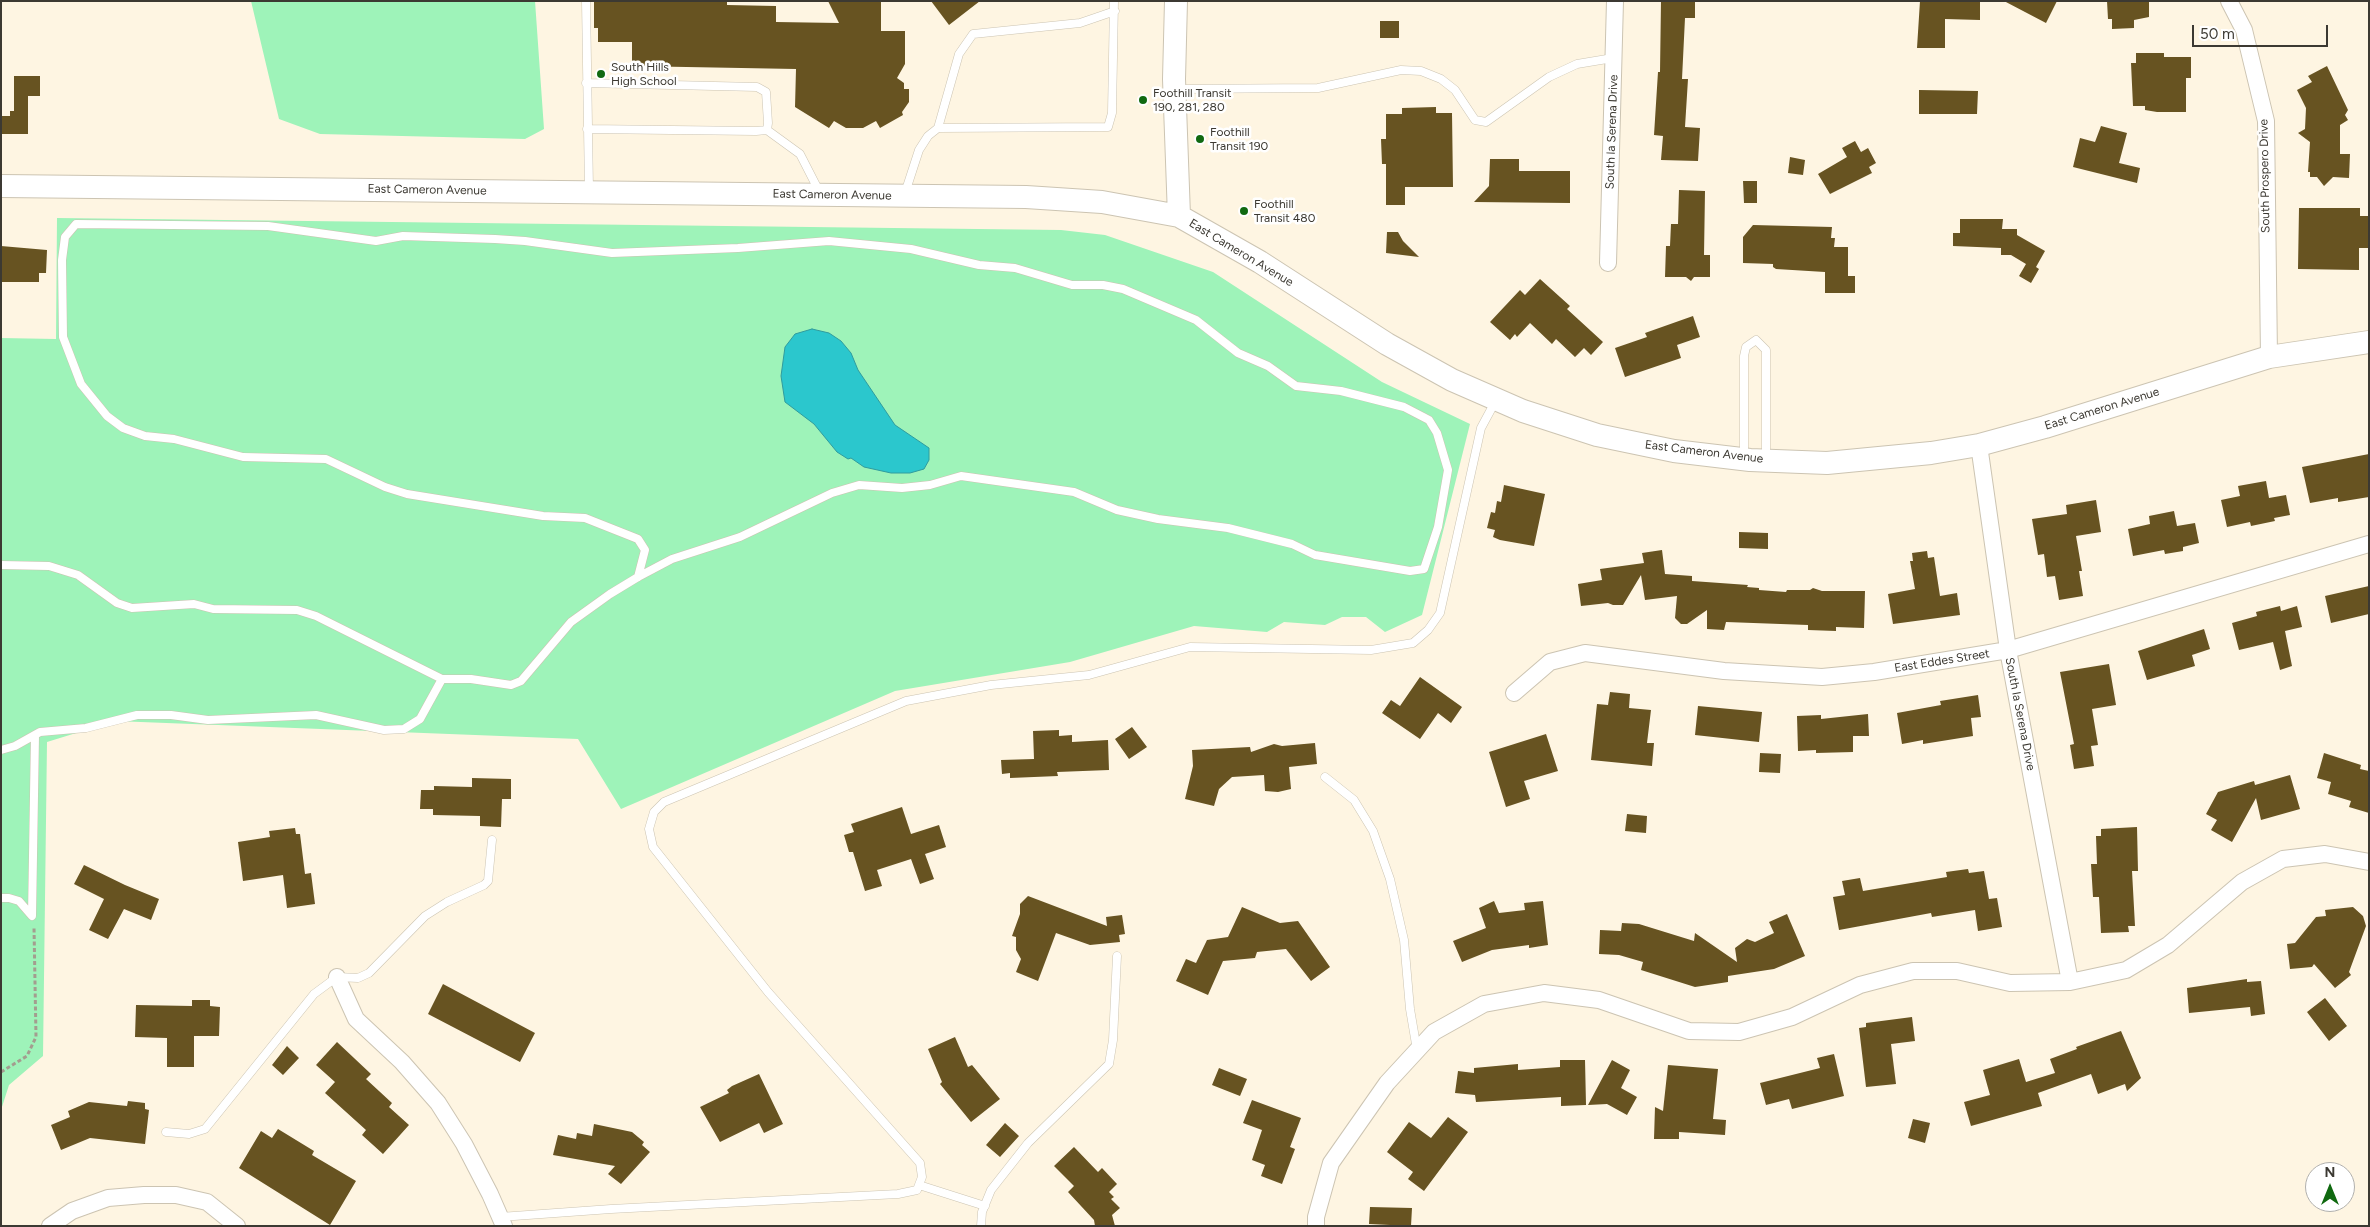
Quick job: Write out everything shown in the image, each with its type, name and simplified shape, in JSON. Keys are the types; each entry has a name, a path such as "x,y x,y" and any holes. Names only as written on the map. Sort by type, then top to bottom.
{"main road":[{"path":"1176,1 1175,90 1179,216"},
{"name":"East Cameron Avenue","path":"1,186 1064,198 1102,202 1179,216 1260,262 1387,344 1452,380 1523,411 1597,435 1674,451 1744,459 1827,463 1931,453 1979,445 2045,428 2269,357 2369,342"}],"street":[{"name":"South la Serena Drive","path":"1608,264 1615,1"},
{"name":"South Prospero Drive","path":"2229,1 2244,30 2266,121 2269,357"},
{"name":"South la Serena Drive","path":"1979,445 2008,650 2070,982"},
{"name":"East Eddes Street","path":"1514,693 1550,662 1585,653 1724,671 1822,677 1874,672 2008,650 2369,544"},
{"path":"1316,1226 1316,1217 1331,1163 1387,1083 1434,1032 1484,1004 1544,993 1598,1000 1688,1031 1739,1032 1792,1017 1860,984 1913,971 1957,971 2010,983 2070,982 2126,970 2168,945 2242,882 2283,860 2325,854 2369,862"},
{"path":"337,977 356,1019 402,1062 438,1103 464,1144 502,1222"},
{"path":"50,1226 72,1211 108,1198 144,1195 176,1195 207,1202 237,1226"}],"lane":[{"path":"586,1 589,192"},
{"path":"938,128 1108,127 1112,113 1114,1"},
{"path":"904,196 920,150 928,136 938,128 959,54 973,34 1080,23 1115,11"},
{"path":"1175,90 1318,88 1401,70 1421,71 1441,79 1455,90 1475,120 1486,122 1549,77 1577,64 1614,58"},
{"path":"586,83 757,87 766,92 767,130"},
{"path":"587,129 767,130 800,154 821,195"},
{"path":"1,565 49,566 78,576 118,603 132,608 194,604 213,609 297,610 316,616 442,678 471,678 511,684 521,681 572,622 610,594 638,577 672,560 740,537 832,493 859,485 902,488 930,485 961,476 1074,492 1116,510 1158,519 1228,528 1292,544 1315,555 1410,571 1424,569 1438,528 1448,470 1437,433 1429,420 1404,407 1341,391 1296,386 1268,366 1238,353 1196,320 1123,289 1103,285 1072,285 1015,268 979,265 911,249 829,241 738,248 612,253 502,239 403,236 376,240 268,226 76,224 65,237 62,260 63,337 81,384 107,416 123,428 145,436 174,439 243,457 326,459 385,487 407,494 543,516 585,518 638,539 645,550 638,577"},
{"path":"1744,459 1744,356 1746,347 1756,340 1766,350 1766,460"},
{"path":"502,1222 621,1208 898,1194 917,1190 922,1177 920,1163 768,992 653,847 649,829 654,812 664,802 906,701 991,686 1089,675 1190,647 1371,650 1413,642 1428,630 1440,613 1481,428 1497,399"},
{"path":"1,750 15,746 40,732 86,728 137,715 171,715 208,720 316,715 384,730 404,729 420,719 442,678"},
{"path":"1,898 19,901 32,916 35,735"},
{"path":"1325,777 1354,800 1373,831 1390,879 1404,940 1410,1009 1418,1050"},
{"path":"166,1132 189,1134 205,1129 314,994 337,977 358,978 369,973 425,916 446,902 484,885 488,881 492,840"},
{"path":"981,1226 984,1206 991,1190 1028,1143 1100,1075 1109,1064 1116,956"},
{"path":"919,1185 984,1206"}],"path":[{"path":"1,1072 27,1056 36,1037 34,921"}],"green space":[{"path":"251,1 535,1 544,129 525,139 320,134 279,119"},
{"path":"57,218 1061,230 1105,235 1213,272 1382,382 1470,424 1422,615 1385,632 1366,617 1342,617 1325,625 1284,622 1267,632 1194,626 1070,662 895,691 621,809 578,739 115,721 47,742 43,1056 9,1085 1,1110 1,338 56,339"}],"water":[{"path":"812,329 829,333 841,341 851,353 858,370 895,425 929,448 929,460 924,469 910,473 891,473 864,467 851,458 848,459 837,452 814,424 785,402 781,376 785,347 795,334"}],"building":[{"path":"828,1 881,1 881,31 905,31 905,64 897,78 904,83 904,89 909,89 909,102 902,112 903,115 880,128 876,121 863,128 846,128 834,121 829,128 795,107 796,69 632,66 632,42 598,42 598,28 594,28 594,2 727,2 727,5 776,6 776,22 839,23"},
{"path":"931,1 980,1 949,25"},
{"path":"1661,1 1695,1 1695,18 1685,18 1682,79 1688,79 1685,127 1700,128 1698,161 1661,160 1663,136 1654,135 1658,72 1660,72"},
{"path":"1920,1 1980,1 1980,20 1945,19 1945,48 1917,48"},
{"path":"2004,1 2057,1 2046,23"},
{"path":"2107,1 2149,1 2149,17 2134,20 2134,28 2112,29 2112,19 2108,19"},
{"path":"1380,21 1399,21 1399,38 1380,38"},
{"path":"2136,53 2164,53 2164,57 2191,57 2191,78 2186,78 2186,112 2157,112 2145,110 2145,106 2133,106 2131,63 2136,63"},
{"path":"2327,66 2348,110 2345,115 2348,120 2340,125 2340,154 2350,154 2349,178 2333,177 2324,186 2317,177 2310,177 2310,172 2308,172 2310,142 2298,133 2305,129 2306,108 2297,90 2312,82 2308,76"},
{"path":"14,76 40,76 40,96 28,96 28,134 1,134 1,116 10,116 10,111 14,111"},
{"path":"1919,90 1978,91 1977,114 1919,114"},
{"path":"1436,107 1436,113 1452,113 1453,187 1405,187 1405,205 1386,205 1386,164 1382,164 1381,139 1386,139 1386,114 1402,114 1402,108"},
{"path":"2101,126 2127,133 2119,163 2140,168 2137,183 2073,167 2080,138 2095,142"},
{"path":"1855,141 1861,152 1868,148 1876,163 1869,167 1872,173 1830,194 1818,174 1847,157 1842,148"},
{"path":"1790,157 1805,160 1803,175 1788,173"},
{"path":"1490,159 1519,159 1519,171 1570,171 1570,203 1474,202 1489,186"},
{"path":"1743,181 1757,181 1757,203 1744,203"},
{"path":"1679,190 1705,191 1704,255 1710,255 1710,277 1694,277 1691,281 1686,277 1665,277 1666,246 1670,246 1671,224 1678,224"},
{"path":"2299,208 2360,208 2360,216 2369,216 2369,248 2359,248 2359,270 2298,269"},
{"path":"1960,219 2003,219 2002,229 2017,229 2017,235 2045,251 2036,267 2039,269 2031,283 2019,276 2026,264 2011,255 2001,255 2001,248 1953,246 1953,233 1960,233"},
{"path":"1753,225 1832,227 1831,238 1835,238 1834,247 1848,247 1848,276 1855,276 1855,293 1825,293 1825,272 1776,269 1773,267 1773,264 1743,263 1743,237"},
{"path":"1387,232 1398,232 1403,241 1419,257 1386,253"},
{"path":"1,246 47,250 46,273 39,273 39,282 1,282"},
{"path":"1540,279 1570,306 1567,309 1603,342 1591,355 1584,348 1575,357 1556,339 1552,344 1530,323 1517,337 1515,334 1510,340 1490,322 1520,290 1525,295"},
{"path":"1693,316 1700,337 1677,345 1681,358 1625,377 1615,348 1647,337 1645,333"},
{"path":"2369,454 2369,497 2338,502 2338,498 2310,503 2302,467"},
{"path":"2266,481 2269,498 2286,495 2290,515 2274,518 2275,521 2251,526 2250,522 2227,527 2221,500 2240,496 2238,486"},
{"path":"1504,485 1545,494 1534,546 1500,540 1493,537 1495,530 1487,528 1491,512 1495,513 1497,501 1501,502"},
{"path":"2096,500 2101,532 2076,536 2082,571 2079,571 2083,596 2059,600 2055,576 2047,577 2044,554 2038,555 2032,519 2067,514 2066,505"},
{"path":"2174,511 2177,526 2195,523 2199,543 2183,547 2183,551 2165,554 2164,550 2133,556 2128,529 2150,524 2149,516"},
{"path":"1739,532 1768,533 1768,549 1739,548"},
{"path":"1662,550 1665,574 1692,576 1692,581 1748,585 1747,587 1759,588 1759,590 1786,592 1787,590 1810,590 1813,588 1822,591 1865,591 1864,628 1836,627 1836,631 1808,630 1808,625 1726,622 1724,630 1707,629 1707,610 1687,624 1681,624 1675,618 1677,596 1645,600 1641,575 1623,605 1608,603 1581,606 1578,584 1602,580 1600,569 1644,563 1642,553"},
{"path":"1927,551 1928,558 1934,557 1940,596 1957,593 1960,615 1893,624 1888,594 1915,589 1910,561 1913,561 1912,553"},
{"path":"2369,586 2369,614 2331,623 2325,596"},
{"path":"2280,606 2281,611 2297,606 2302,627 2285,631 2292,666 2280,670 2273,642 2239,650 2232,623 2257,616 2256,612"},
{"path":"2204,629 2210,649 2192,655 2195,666 2147,680 2138,651"},
{"path":"2109,664 2116,705 2092,709 2098,745 2091,746 2094,766 2074,769 2070,745 2074,744 2060,672"},
{"path":"1420,677 1462,707 1451,723 1438,713 1420,739 1382,713 1391,700 1400,706"},
{"path":"1610,692 1630,694 1629,708 1651,710 1647,743 1654,743 1652,766 1591,760 1597,704 1608,705"},
{"path":"1978,695 1981,717 1971,718 1973,736 1923,744 1923,740 1902,744 1897,713 1941,705 1940,701"},
{"path":"1698,706 1762,712 1759,742 1695,735"},
{"path":"1868,714 1869,736 1853,736 1853,752 1816,753 1816,750 1798,751 1797,716 1821,715 1821,719"},
{"path":"1132,727 1147,747 1129,759 1115,739"},
{"path":"1059,730 1059,736 1072,735 1072,742 1108,740 1109,770 1057,772 1058,776 1010,778 1010,773 1002,774 1001,760 1034,759 1033,731"},
{"path":"1546,734 1558,771 1524,781 1530,799 1506,807 1489,752"},
{"path":"1315,743 1317,764 1289,767 1291,789 1278,792 1265,791 1264,775 1232,777 1219,789 1214,806 1185,799 1193,766 1192,750 1250,747 1251,752 1274,744 1282,746"},
{"path":"1760,753 1781,754 1780,773 1759,772"},
{"path":"2324,753 2361,765 2360,769 2369,771 2369,813 2349,807 2351,801 2328,794 2331,782 2317,778"},
{"path":"2290,775 2300,809 2261,820 2256,798 2232,842 2211,830 2217,820 2206,814 2218,792 2254,781 2255,785"},
{"path":"472,778 511,779 511,799 502,799 501,827 480,826 480,816 433,815 433,809 420,809 421,790 434,790 434,786 472,787"},
{"path":"902,807 911,834 939,825 946,847 925,854 934,879 920,884 911,859 877,870 882,886 865,891 853,852 849,852 844,835 854,832 851,824"},
{"path":"1627,814 1647,816 1646,833 1625,831"},
{"path":"2137,827 2138,871 2132,871 2135,926 2128,926 2129,932 2101,933 2099,897 2093,897 2091,864 2097,864 2096,836 2101,836 2101,829"},
{"path":"295,828 296,834 300,834 305,874 311,873 315,904 287,908 283,875 243,881 238,842 270,837 269,831"},
{"path":"84,865 159,899 151,920 124,909 108,939 89,930 104,899 74,884"},
{"path":"1968,869 1969,873 1984,871 1989,899 1997,898 2002,927 1978,931 1975,910 1932,917 1931,913 1839,930 1833,897 1845,895 1842,881 1860,878 1863,891 1947,877 1946,872"},
{"path":"1028,896 1107,926 1106,917 1122,915 1125,934 1119,935 1120,942 1090,945 1056,933 1038,981 1016,972 1021,959 1016,950 1016,937 1012,936 1020,914 1020,904"},
{"path":"1494,901 1499,913 1525,910 1524,903 1543,901 1548,945 1529,948 1529,945 1492,950 1462,962 1453,941 1486,928 1479,908"},
{"path":"1242,907 1280,923 1298,921 1330,967 1311,981 1286,949 1257,952 1255,958 1223,961 1208,995 1176,981 1186,959 1196,963 1207,940 1228,937"},
{"path":"2353,907 2363,916 2366,926 2349,972 2351,975 2335,988 2314,964 2312,967 2290,969 2287,944 2295,943 2316,917 2326,916 2325,910"},
{"path":"1787,914 1805,956 1774,969 1728,976 1728,982 1695,987 1641,970 1643,962 1619,955 1599,954 1600,930 1621,931 1622,923 1639,924 1694,941 1695,933 1737,962 1735,948 1747,939 1755,942 1774,933 1769,922"},
{"path":"2247,979 2247,982 2261,981 2265,1014 2251,1016 2250,1007 2189,1013 2187,988"},
{"path":"443,984 535,1033 520,1062 428,1014"},
{"path":"2325,998 2347,1026 2329,1041 2307,1012"},
{"path":"192,1000 210,1000 210,1006 220,1007 219,1036 194,1036 194,1067 167,1067 167,1038 135,1037 136,1005 192,1006"},
{"path":"1912,1017 1915,1041 1891,1044 1896,1084 1866,1087 1859,1028 1866,1027 1866,1023"},
{"path":"2121,1031 2141,1078 2127,1091 2125,1084 2098,1094 2091,1074 2038,1093 2042,1106 1971,1126 1964,1102 1990,1095 1983,1070 2019,1059 2026,1082 2055,1073 2050,1059 2077,1049 2076,1047"},
{"path":"955,1037 968,1067 972,1065 1000,1099 971,1122 940,1084 942,1082 928,1049"},
{"path":"337,1042 371,1074 366,1079 392,1103 389,1107 409,1125 383,1154 362,1135 366,1130 325,1093 335,1082 316,1065"},
{"path":"287,1046 299,1058 283,1075 272,1065"},
{"path":"1834,1054 1844,1096 1792,1109 1789,1099 1766,1105 1760,1083 1820,1068 1817,1058"},
{"path":"1560,1060 1585,1060 1586,1105 1561,1106 1561,1097 1476,1102 1475,1095 1455,1093 1458,1071 1474,1073 1474,1068 1518,1064 1518,1070 1560,1067"},
{"path":"1612,1060 1630,1070 1621,1088 1637,1097 1627,1115 1607,1104 1588,1105"},
{"path":"1668,1065 1718,1069 1713,1119 1726,1120 1725,1135 1679,1132 1679,1139 1654,1139 1655,1107 1663,1111"},
{"path":"1219,1068 1247,1079 1240,1096 1212,1085"},
{"path":"759,1074 783,1124 764,1133 759,1123 720,1142 700,1107 729,1093 727,1090 732,1086"},
{"path":"1252,1100 1301,1118 1290,1147 1295,1149 1282,1184 1261,1176 1265,1165 1252,1160 1262,1130 1243,1123"},
{"path":"128,1101 145,1103 145,1109 149,1110 145,1144 90,1138 61,1150 51,1125 70,1117 68,1111 89,1102 127,1106"},
{"path":"1448,1117 1468,1132 1424,1191 1408,1179 1413,1172 1387,1152 1409,1122 1431,1138"},
{"path":"1913,1119 1930,1123 1925,1143 1908,1138"},
{"path":"1005,1123 1019,1136 1000,1157 986,1145"},
{"path":"594,1124 632,1132 644,1142 642,1145 650,1152 621,1184 608,1174 615,1166 553,1155 558,1135 576,1139 577,1133 592,1136"},
{"path":"278,1129 314,1151 312,1155 356,1181 330,1225 239,1168 261,1131 272,1138"},
{"path":"1074,1147 1098,1172 1102,1168 1117,1184 1109,1192 1114,1197 1111,1199 1120,1208 1112,1215 1115,1226 1095,1226 1094,1220 1068,1192 1074,1186 1054,1166"},
{"path":"1370,1207 1412,1208 1411,1226 1369,1224"}],"place":[{"name":"South Hills High School","path":"601,74"},
{"name":"Foothill Transit 190, 281, 280","path":"1143,100"},
{"name":"Foothill Transit 190","path":"1200,139"},
{"name":"Foothill Transit 480","path":"1244,211"}]}
